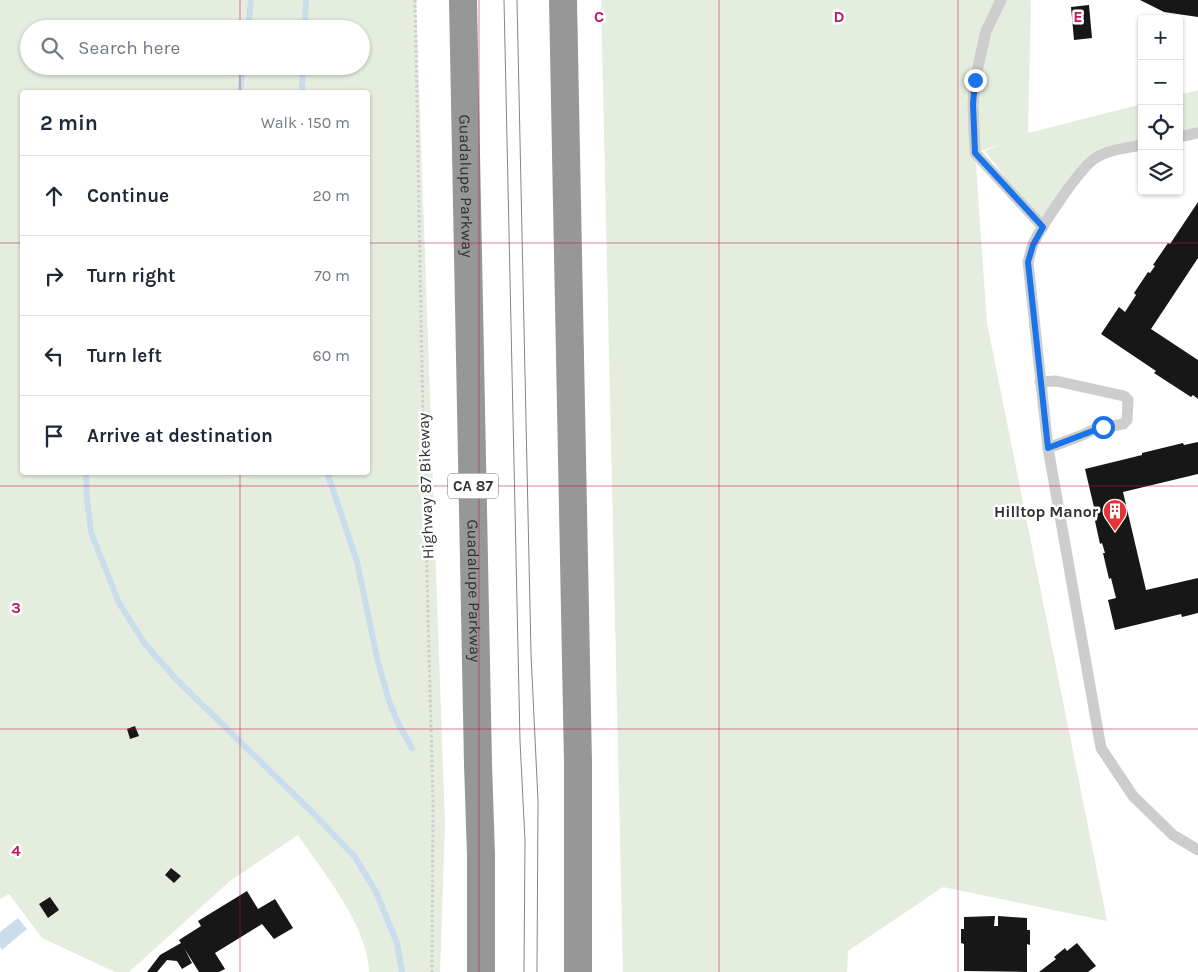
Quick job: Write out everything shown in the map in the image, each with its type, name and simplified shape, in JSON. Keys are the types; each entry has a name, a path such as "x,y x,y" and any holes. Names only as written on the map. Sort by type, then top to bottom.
{"highway":[{"name":"Guadalupe Parkway","path":"463,0 481,855 481,972"},
{"path":"563,0 578,763 578,972"}],"lane":[{"path":"1001,0 986,31 975,80 973,104 975,153 1043,227"},
{"path":"1183,136 1198,133"},
{"path":"1138,146 1115,150 1094,159 1076,178 1043,227 1033,245 1028,262 1048,448 1101,748 1133,796 1173,835 1198,850"},
{"path":"1040,382 1056,381 1124,396 1128,400 1127,420 1123,424 1095,429 1048,448"}],"path":[{"name":"Highway 87 Bikeway","path":"415,0 423,421 434,804 432,972"}],"green space":[{"path":"0,0 416,0 445,826 440,972 369,972 367,954 353,918 331,882 298,835 230,881 129,972 115,972 42,938 9,894 0,899"},
{"path":"601,0 1031,0 1028,133 1138,105 1138,147 1095,159 1043,227 985,151 1001,144 975,153 987,323 1107,921 943,887 848,951 847,972 623,972"},
{"path":"1198,90 1198,131 1183,135 1183,105 1183,94"}],"water":[{"path":"18,918 27,929 2,950 0,947 0,932"}],"building":[{"path":"1140,0 1198,0 1198,17 1164,12"},
{"path":"1089,5 1092,38 1074,40 1071,7"},
{"path":"1198,202 1198,258 1151,329 1198,360 1198,399 1193,395 1191,397 1154,373 1156,371 1101,334 1119,307 1125,312 1136,295 1134,293 1148,272 1150,273 1155,266 1153,265 1168,243 1170,244"},
{"name":"Hilltop Manor","path":"1198,442 1198,474 1123,492 1146,590 1198,578 1198,613 1182,617 1181,614 1115,630 1108,600 1116,598 1111,578 1109,579 1103,553 1105,553 1102,543 1100,544 1095,521 1097,520 1085,469 1183,443 1184,445"},
{"path":"135,726 139,736 130,739 127,729"},
{"path":"171,868 181,876 174,883 165,875"},
{"path":"247,891 258,909 275,899 293,928 274,939 262,924 215,953 225,969 219,972 199,972 184,948 192,963 182,969 177,961 167,960 157,972 147,972 160,955 181,943 179,940 201,926 198,921"},
{"path":"50,897 59,910 48,918 39,904"},
{"path":"995,916 994,926 998,926 998,916 1027,918 1027,930 1030,930 1030,945 1027,944 1027,972 964,971 964,944 961,943 961,929 964,929 964,917"},
{"path":"1077,943 1096,966 1088,972 1039,972 1056,959 1054,957 1065,948 1067,951"}],"waterway":[{"path":"249,20 251,0"},
{"path":"305,20 306,0"},
{"path":"240,90 242,75"},
{"path":"302,90 303,75"},
{"path":"86,475 91,532 119,603 145,644 175,678 313,813 355,857 376,892 397,943 402,972"},
{"path":"328,475 357,562 378,662 389,701 398,723 412,748"}],"tram line":[{"path":"504,0 520,741 525,841 524,972"},
{"path":"517,0 531,654 538,801 537,972"}],"place":[{"name":"Hilltop Manor","path":"1115,532"}],"route":[{"path":"975,80 973,104 975,153 1043,227 1033,245 1028,262 1048,448 1103,427"}]}
